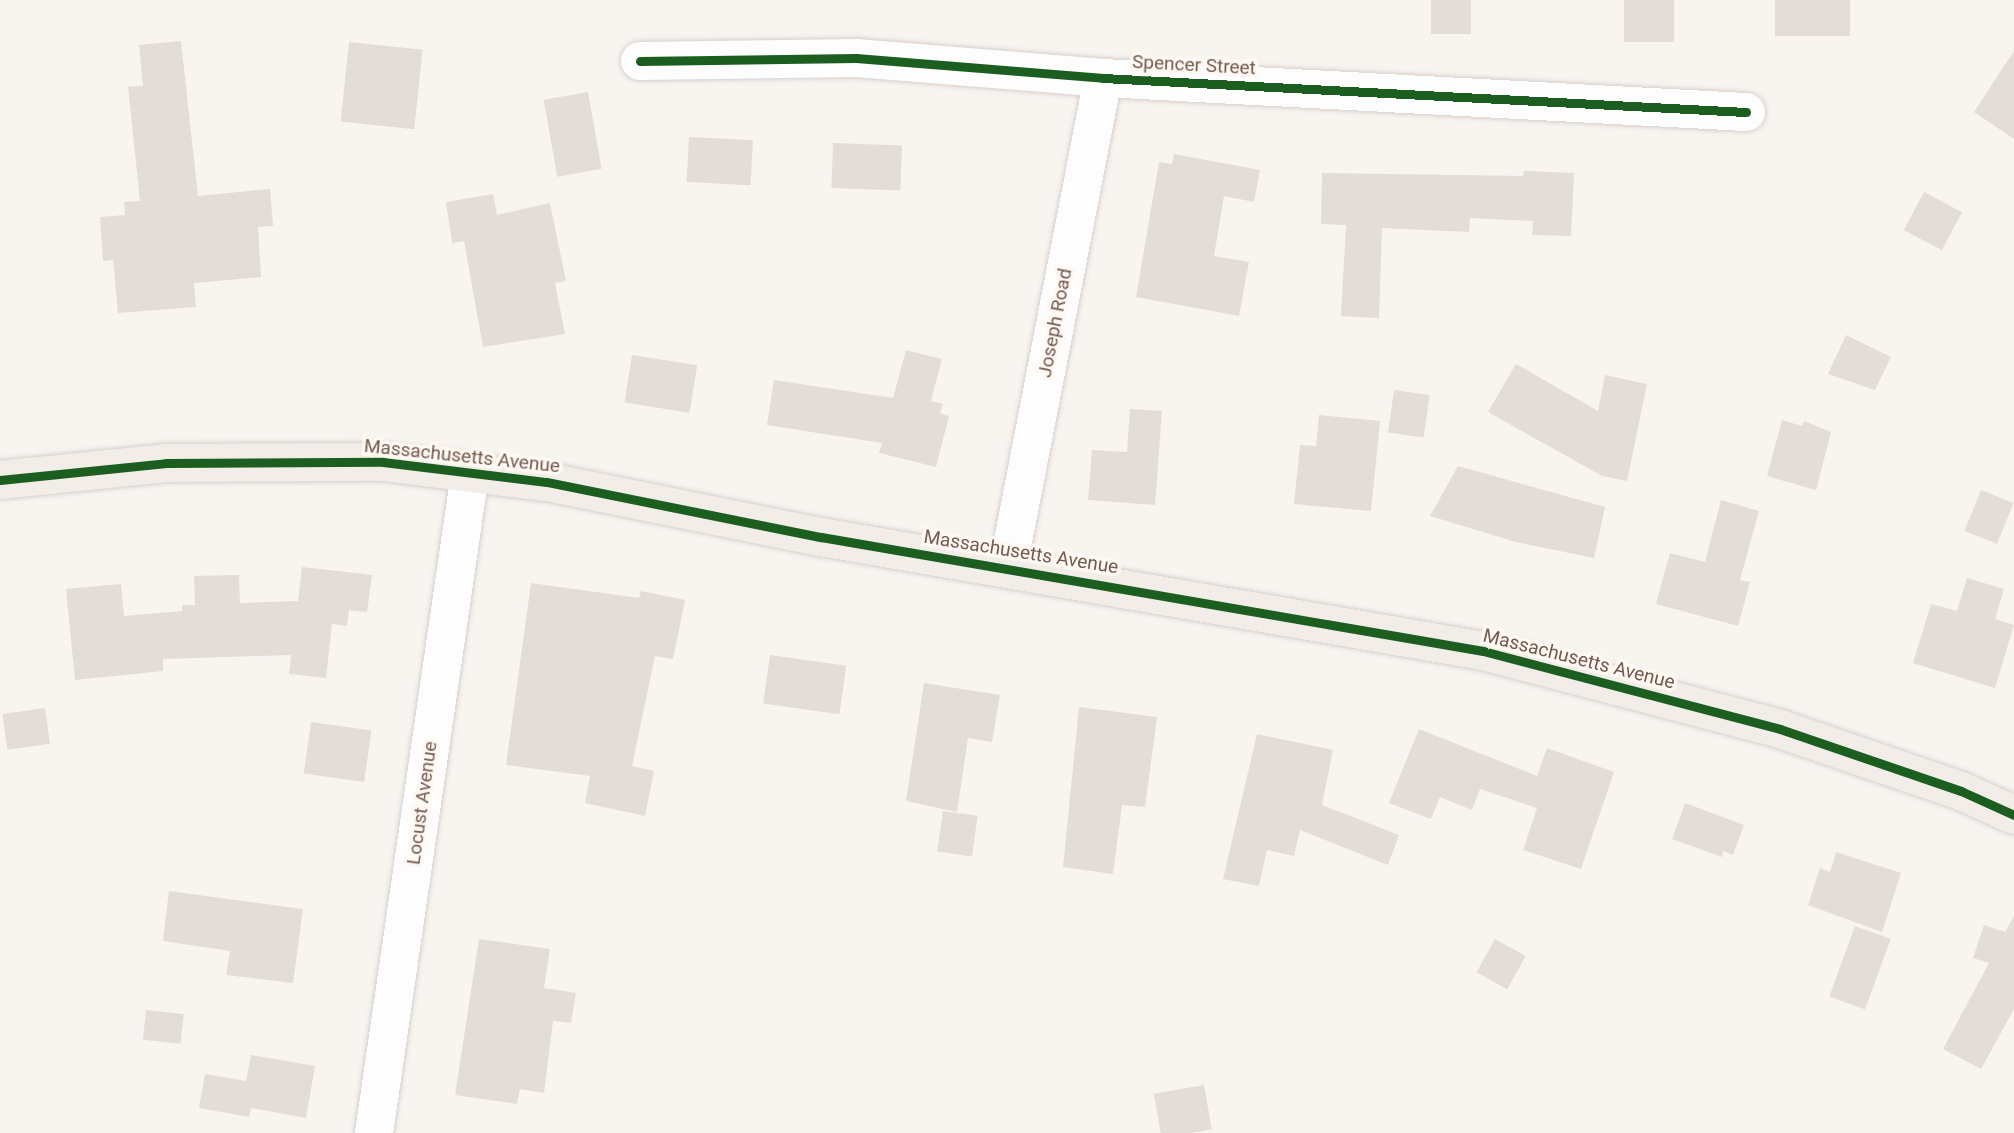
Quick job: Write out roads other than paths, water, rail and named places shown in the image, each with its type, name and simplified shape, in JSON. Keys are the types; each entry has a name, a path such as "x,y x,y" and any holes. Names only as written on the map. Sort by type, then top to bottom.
{"main road":[{"name":"Massachusetts Avenue","path":"0,480 166,463 383,462 547,482 821,537 1008,567 1483,651 1780,729 1961,791 2014,815"}],"street":[{"name":"Spencer Street","path":"640,61 856,58 1103,78 1746,112"},
{"name":"Joseph Road","path":"1008,567 1103,78"},
{"name":"Locust Avenue","path":"374,1133 470,473"}]}
